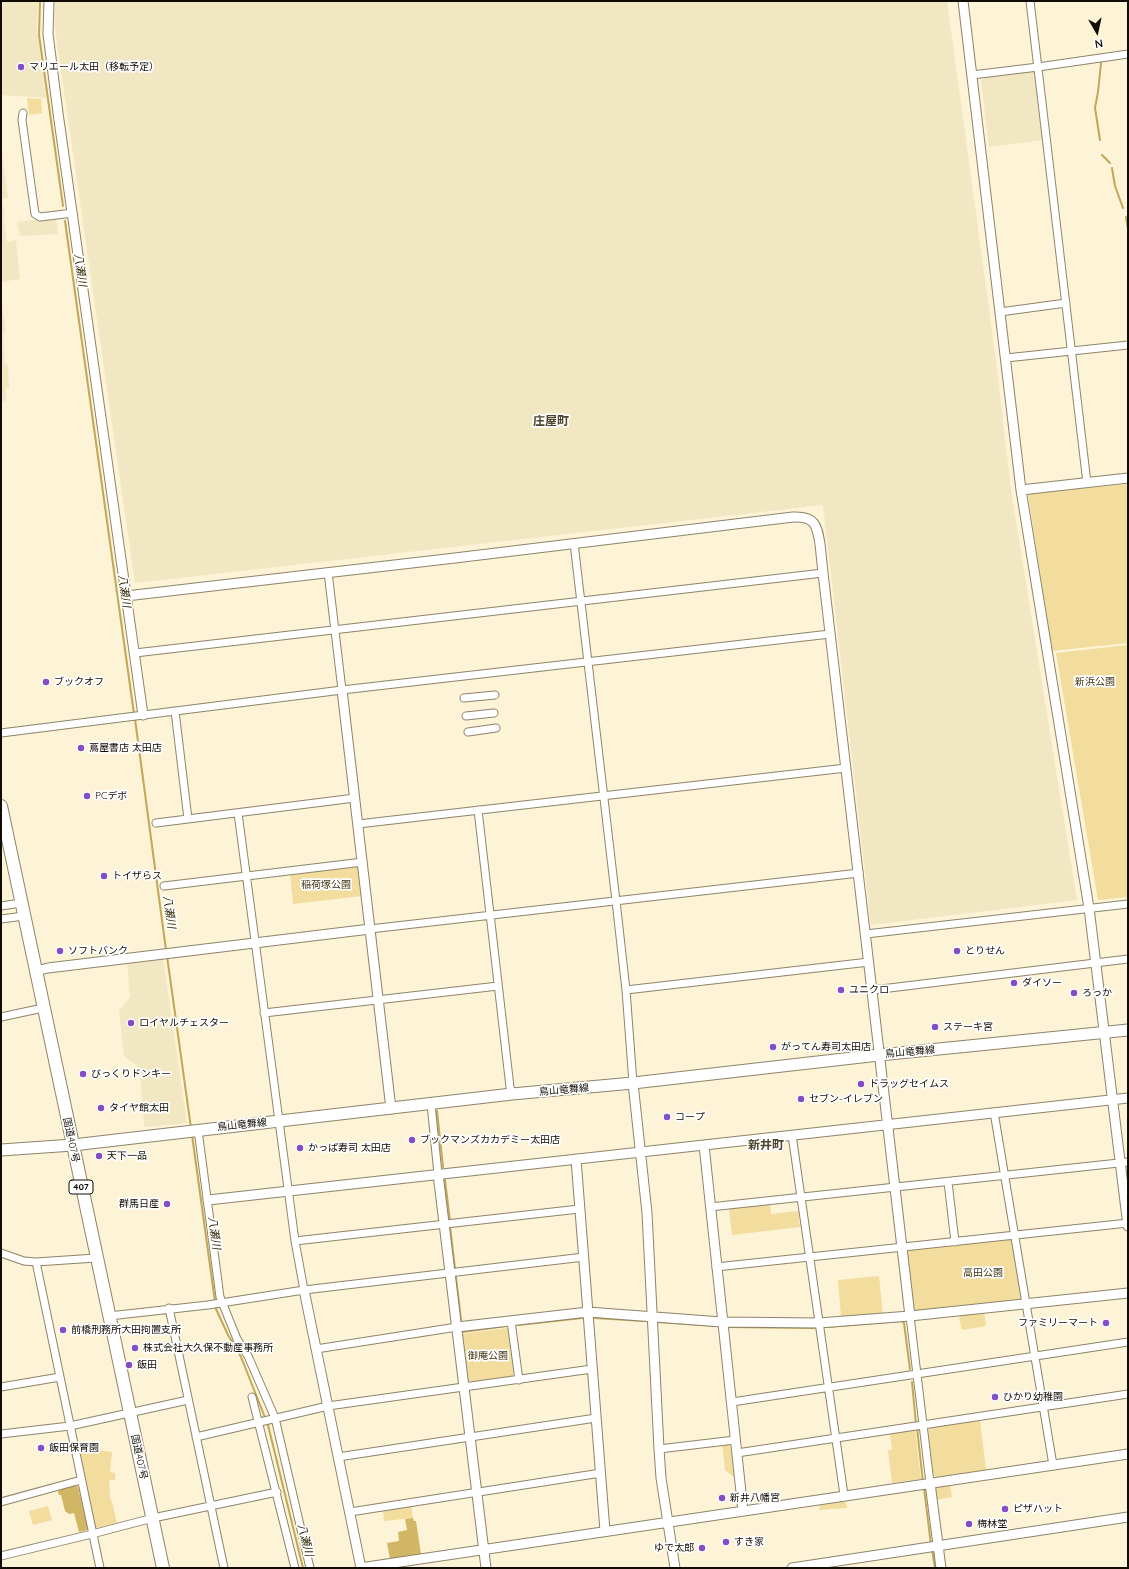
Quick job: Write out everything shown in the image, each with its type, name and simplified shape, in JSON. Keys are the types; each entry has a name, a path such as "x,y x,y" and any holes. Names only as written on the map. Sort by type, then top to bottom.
{"highway":[{"name":"国道407号","path":"1,806 163,1568"}],"main road":[{"name":"鳥山竜舞線","path":"1,1150 72,1145 512,1094 633,1083 879,1055 1128,1030"}],"street":[{"path":"49,1 48,34 135,653 138,716"},
{"path":"963,1 1021,490 1089,908 1112,1099 1124,1162 1128,1226"},
{"path":"1030,1 1087,483"},
{"path":"972,75 1128,54"},
{"path":"23,113 22,120 35,214 40,217 73,213"},
{"path":"1000,312 1066,303"},
{"path":"1006,358 1128,345"},
{"path":"1021,490 1128,478"},
{"path":"126,596 804,516 815,524 818,531 873,990 879,1055 916,1374 941,1568"},
{"path":"574,543 602,796 626,990 633,1083 647,1213 661,1478 675,1568"},
{"path":"328,572 391,1109"},
{"path":"135,653 823,573"},
{"path":"1,733 342,690 830,634"},
{"path":"464,698 495,695"},
{"path":"174,711 188,819"},
{"path":"466,716 494,713"},
{"path":"468,732 496,728"},
{"path":"358,824 846,768"},
{"path":"156,823 355,798"},
{"path":"478,810 489,915 512,1094"},
{"path":"238,813 254,943 280,1121 295,1241 360,1568 1128,1454"},
{"path":"164,886 363,862"},
{"path":"36,971 48,968 370,929 859,874"},
{"path":"1,906 21,902"},
{"path":"866,934 1128,904"},
{"path":"1,919 24,916"},
{"path":"873,990 1128,959"},
{"path":"626,990 869,962"},
{"path":"264,1013 498,986"},
{"path":"1,1017 43,1008"},
{"path":"208,1200 1128,1098"},
{"path":"431,1104 438,1174 486,1568"},
{"path":"994,1112 1053,1465"},
{"path":"194,1131 208,1200 220,1297 237,1339 248,1356 273,1419 310,1568"},
{"path":"792,1135 844,1496"},
{"path":"704,1145 743,1511"},
{"path":"576,1159 605,1531"},
{"path":"710,1207 1124,1162"},
{"path":"948,1182 955,1242"},
{"path":"295,1241 579,1209"},
{"path":"716,1267 1128,1223"},
{"path":"1,1253 24,1261 36,1262 96,1258"},
{"path":"109,1316 168,1308 222,1303 304,1290 584,1257"},
{"path":"36,1262 100,1568"},
{"path":"316,1349 457,1327 588,1312 722,1322 819,1323 910,1316 1128,1293"},
{"path":"168,1308 224,1568"},
{"path":"511,1321 519,1380"},
{"path":"732,1402 1128,1342"},
{"path":"196,1437 328,1406 592,1369"},
{"path":"1,1387 60,1377"},
{"path":"737,1453 1128,1394"},
{"path":"252,1397 261,1422 276,1492 295,1568"},
{"path":"1,1434 70,1426 188,1400"},
{"path":"338,1457 596,1418"},
{"path":"659,1449 735,1440"},
{"path":"350,1512 600,1474"},
{"path":"1,1502 81,1480"},
{"path":"1,1556 153,1518 211,1507 276,1492"},
{"path":"792,1568 1128,1517"}],"shaded area":[{"name":"マリエール太田（移転予定）","path":"1,1 38,1 37,29 46,98 1,95"},
{"path":"55,1 947,1 996,360 1011,490 1077,900 871,925 823,505 135,583 55,29"},
{"path":"1032,71 1035,73 1042,140 989,147 981,81 985,76"},
{"path":"1,146 8,198 2,199 5,215 3,216 7,242 16,240 20,279 1,282"},
{"path":"56,217 58,234 20,236 17,222"},
{"path":"1,299 6,332 3,333 5,364 8,365 9,388 6,388 6,400 1,402"},
{"path":"163,958 187,1123 144,1127 140,1073 136,1065 124,1056 119,1011 130,997 127,963"},
{"path":"75,1485 78,1487 88,1528 87,1530 79,1532 74,1513 69,1514 65,1511 61,1495 59,1495 58,1492 59,1489"},
{"path":"413,1518 414,1521 416,1521 421,1554 390,1559 387,1543 399,1541 398,1532 407,1530 405,1519"}],"green space":[{"path":"27,98 41,99 42,113 29,115"},
{"path":"1128,484 1128,643 1052,651 1028,494"},
{"name":"新浜公園","path":"1128,645 1128,897 1098,900 1056,653"},
{"name":"稲荷塚公園","path":"358,866 362,896 293,904 290,874"},
{"path":"770,1204 771,1214 798,1211 800,1227 732,1235 729,1208"},
{"name":"高田公園","path":"1009,1239 1012,1240 1021,1297 1019,1300 918,1311 913,1308 907,1253 910,1250"},
{"path":"879,1276 883,1314 841,1317 838,1280"},
{"path":"984,1312 986,1326 962,1330 959,1318 962,1315"},
{"name":"御庵公園","path":"508,1328 514,1373 512,1376 470,1382 468,1380 462,1334"},
{"path":"980,1420 986,1470 936,1477 933,1474 928,1431 930,1427"},
{"path":"915,1429 921,1479 892,1483 888,1451 892,1449 890,1434"},
{"path":"728,1442 730,1444 735,1478 725,1470 722,1443"},
{"path":"83,1448 112,1452 110,1472 115,1473 115,1480 109,1480 110,1498 117,1523 96,1528 94,1527 78,1449"},
{"path":"950,1483 952,1497 936,1500 934,1489 937,1485"},
{"path":"845,1500 847,1508 819,1510 820,1504"},
{"path":"411,1505 413,1518 384,1521 383,1510"},
{"path":"48,1506 52,1520 33,1525 29,1511"}],"waterway":[{"name":"八瀬川","path":"40,1 39,35 63,206"},
{"path":"1100,140 1095,108 1101,63"},
{"path":"1102,155 1110,163"},
{"path":"1112,168 1115,186 1123,208"},
{"path":"1126,217 1128,229"},
{"name":"八瀬川","path":"65,221 134,714"},
{"name":"八瀬川","path":"135,719 166,950"},
{"name":"八瀬川","path":"167,956 191,1128"},
{"path":"437,1111 443,1167"},
{"name":"八瀬川","path":"192,1135 216,1309 228,1335 241,1357 268,1425 303,1568"},
{"path":"445,1180 450,1221"},
{"path":"450,1226 461,1320"},
{"path":"518,1325 582,1318"},
{"path":"595,1318 644,1321"},
{"path":"827,1327 901,1321 904,1323 910,1369"},
{"path":"657,1322 716,1326"},
{"path":"462,1332 506,1326"},
{"path":"727,1327 814,1328"},
{"path":"912,1382 916,1424"},
{"path":"917,1428 923,1482"},
{"path":"924,1488 931,1545"},
{"path":"932,1549 935,1568"}],"place":[{"name":"マリエール太田（移転予定）","path":"21,67"},
{"name":"ブックオフ","path":"46,682"},
{"name":"蔦屋書店 太田店","path":"81,748"},
{"name":"PCデポ","path":"87,796"},
{"name":"トイザらス","path":"104,876"},
{"name":"ソフトバンク","path":"60,951"},
{"name":"とりせん","path":"957,951"},
{"name":"ダイソー","path":"1014,983"},
{"name":"ユニクロ","path":"841,990"},
{"name":"ろっか","path":"1074,993"},
{"name":"ロイヤルチェスター","path":"131,1023"},
{"name":"ステーキ宮","path":"935,1027"},
{"name":"がってん寿司太田店","path":"773,1047"},
{"name":"びっくりドンキー","path":"83,1074"},
{"name":"ドラッグセイムス","path":"861,1084"},
{"name":"セブン-イレブン","path":"801,1099"},
{"name":"タイヤ館太田","path":"101,1108"},
{"name":"コープ","path":"667,1117"},
{"name":"ブックマンズカカデミー太田店","path":"412,1140"},
{"name":"かっぱ寿司 太田店","path":"300,1148"},
{"name":"天下一品","path":"99,1156"},
{"name":"群馬日産","path":"167,1204"},
{"name":"ファミリーマート","path":"1106,1323"},
{"name":"前橋刑務所大田拘置支所","path":"63,1330"},
{"name":"株式会社大久保不動産事務所","path":"135,1348"},
{"name":"飯田","path":"129,1365"},
{"name":"ひかり幼稚園","path":"995,1397"},
{"name":"飯田保育園","path":"41,1448"},
{"name":"新井八幡宮","path":"722,1498"},
{"name":"ピザハット","path":"1005,1509"},
{"name":"梅林堂","path":"969,1524"},
{"name":"すき家","path":"726,1542"},
{"name":"ゆで太郎","path":"702,1548"}],"district":[{"name":"庄屋町","path":"551,421"},
{"name":"新井町","path":"766,1145"}]}
